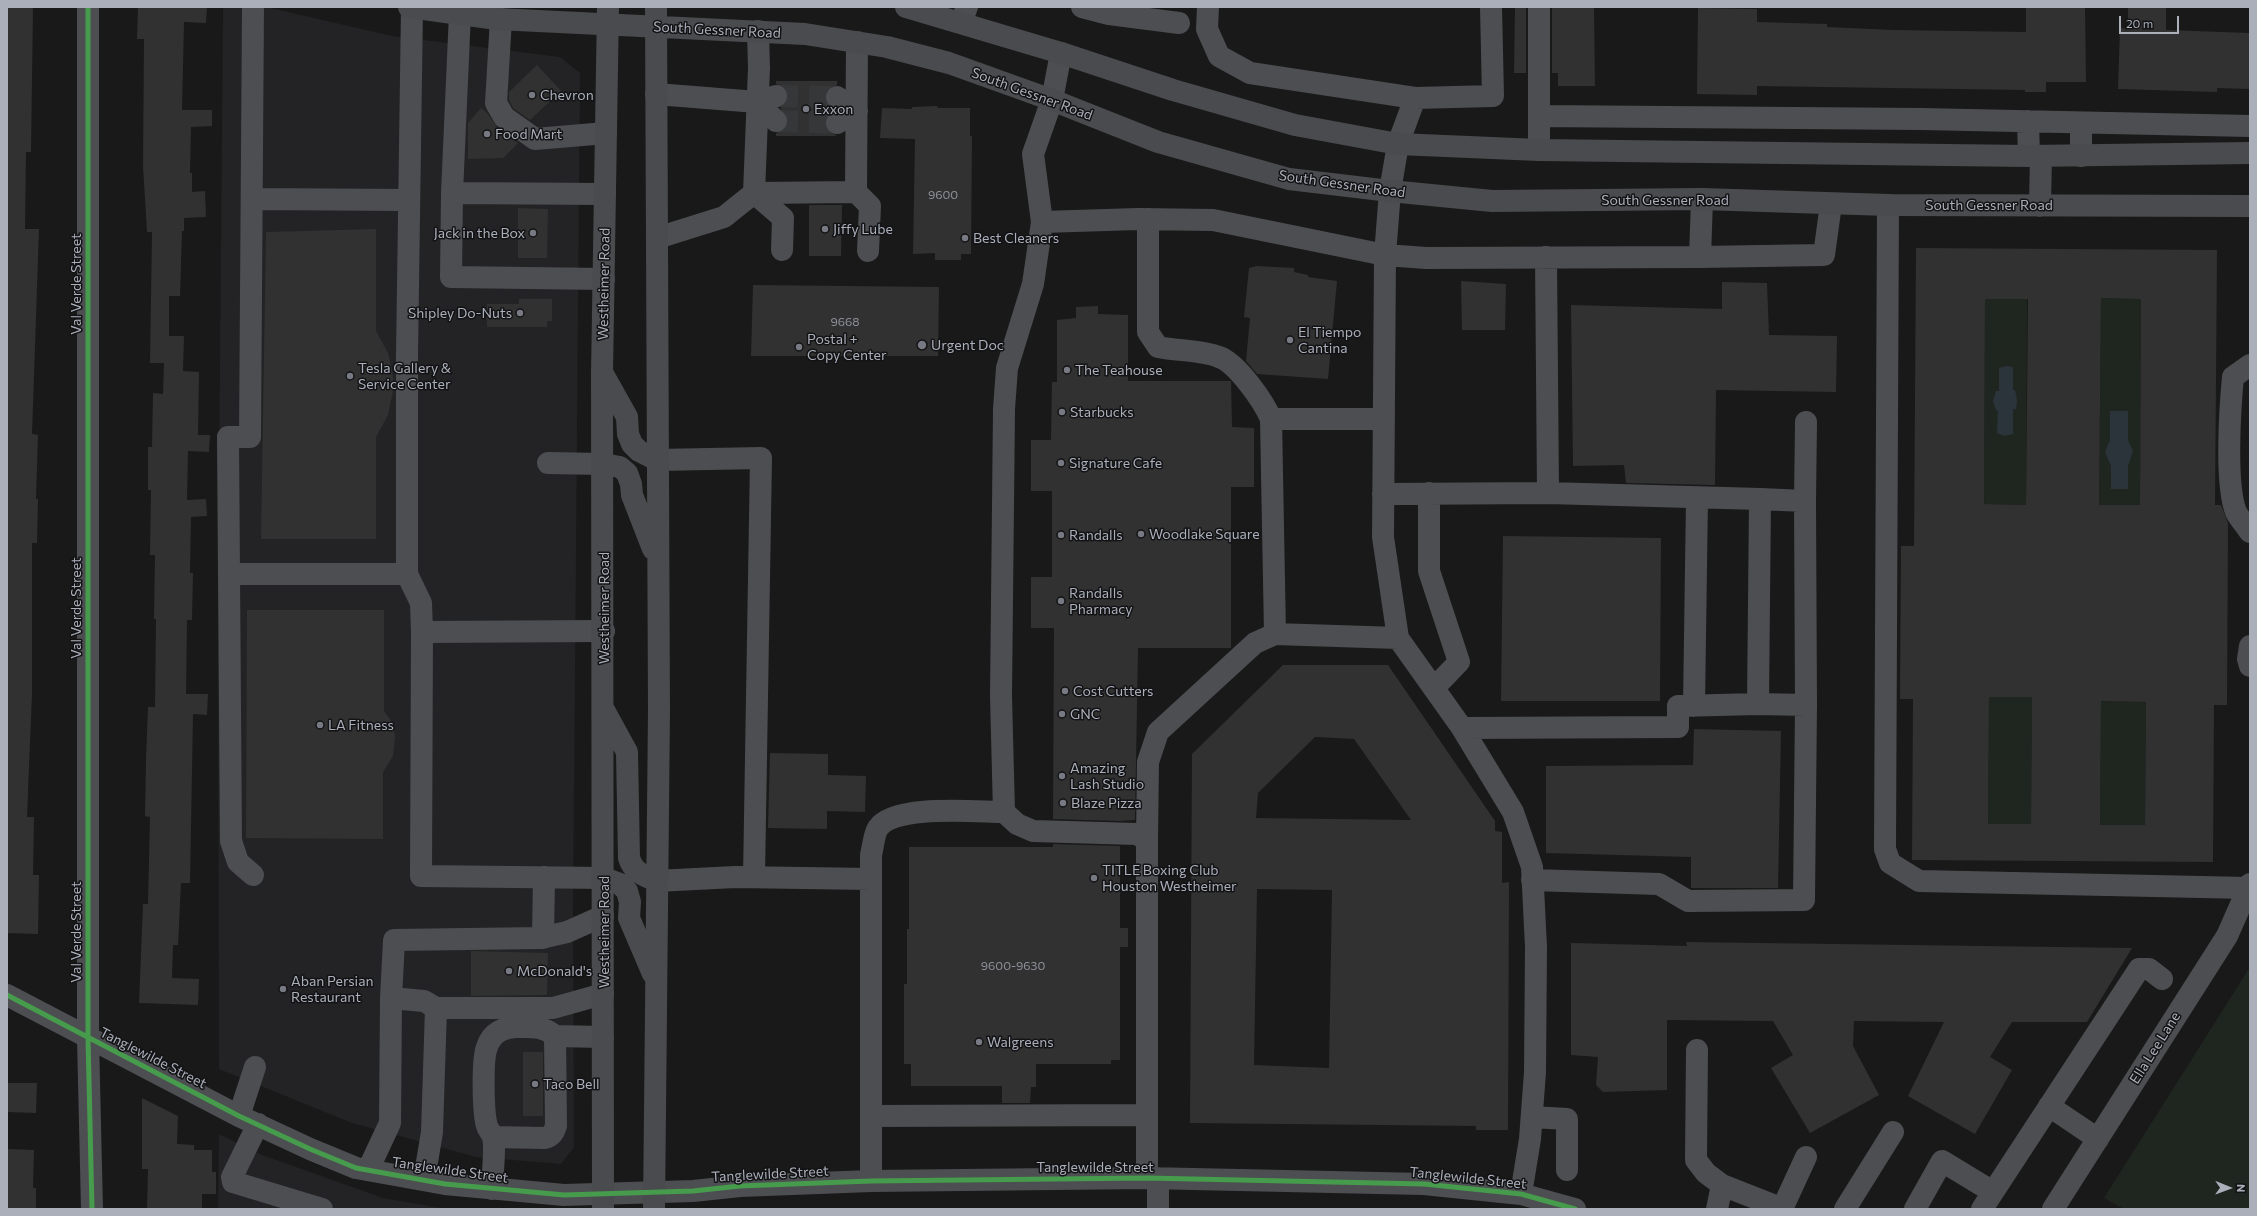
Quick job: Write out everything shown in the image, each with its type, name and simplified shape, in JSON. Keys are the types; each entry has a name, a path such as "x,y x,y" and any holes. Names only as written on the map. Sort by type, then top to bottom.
{"main road":[{"name":"South Gessner Road","path":"410,7 501,19 608,16 656,17 758,32 805,34 887,47 949,63 1052,100 1158,142 1289,179 1390,191 1492,202 1702,199 1888,205 2250,206"},
{"path":"906,7 964,15 1061,53 1173,90 1295,125 1398,144 1540,132 2035,156 2250,153"},
{"name":"Westheimer Road","path":"603,1201 604,631 602,373 608,16"},
{"path":"654,1201 656,881 659,710 656,17"},
{"path":"2035,156 2040,206"},
{"path":"602,373 627,418 628,434 632,444 639,451 657,460"},
{"path":"603,464 620,467 627,473 631,484 632,495 658,561"},
{"path":"604,709 627,752 629,858 637,873 656,881"},
{"path":"604,878 620,884 627,891 630,902 629,918 656,982"}],"street":[{"name":"Val Verde Street","path":"88,7 88,1038 92,1209"},
{"path":"253,7 250,437 228,437 231,841 238,862 253,875"},
{"path":"410,7 407,574 421,603 421,876 604,878"},
{"path":"1082,7 1109,14 1179,23"},
{"path":"1208,7 1207,29 1219,56 1250,73 1415,98 1494,96 1491,7"},
{"path":"1539,7 1540,132 1922,119 2250,126"},
{"path":"460,14 452,193 451,277 604,278"},
{"path":"501,19 496,103 504,117 535,139 606,133"},
{"path":"758,32 767,99 776,122"},
{"path":"856,192 857,42"},
{"path":"1004,812 1001,689 1004,409 1008,368 1033,284 1042,222 1033,154 1052,100 1061,53"},
{"path":"656,94 767,99"},
{"path":"837,97 857,111"},
{"path":"1415,98 1398,144 1390,191 1385,255 1383,537 1398,638 1462,728 1513,812 1532,867 1536,947 1536,1072 1532,1118 1521,1194"},
{"path":"754,193 767,99"},
{"path":"837,123 857,111"},
{"path":"2028,122 2035,156"},
{"path":"2081,123 2081,156"},
{"path":"657,238 724,217 754,193 856,192 870,206 868,251"},
{"path":"452,193 605,194"},
{"path":"754,193 783,218 782,250"},
{"path":"252,199 408,200"},
{"path":"1700,257 1702,199"},
{"path":"1042,222 1148,219 1213,220 1385,255 1426,258 1824,255 1831,204"},
{"path":"1888,205 1886,849 1890,863 1919,881 2249,886"},
{"path":"1148,219 1148,332 1158,347 1218,356 1228,361 1267,409 1271,419 1275,634"},
{"path":"1546,257 1548,493"},
{"path":"2250,365 2233,377 2230,445 2232,488 2236,512 2250,532"},
{"path":"1271,419 1384,419"},
{"path":"1532,880 1659,884 1688,901 1804,900 1806,422"},
{"path":"657,460 762,458 754,877"},
{"path":"548,463 603,464"},
{"path":"1429,493 1429,571 1459,662 1434,688"},
{"path":"1383,494 1548,493 1805,501"},
{"path":"1694,706 1697,498"},
{"path":"1758,704 1760,499"},
{"path":"229,574 407,574"},
{"path":"422,632 604,631"},
{"path":"1158,1209 1152,1178 1146,1115 1148,762 1158,732 1256,643 1275,634 1398,638"},
{"path":"2250,646 2248,659 2250,666"},
{"path":"1462,728 1678,727 1678,706 1758,704 1806,706"},
{"path":"871,1181 871,855 878,828 892,817 914,811 1004,812 1017,824 1033,831 1137,834 1147,840"},
{"path":"543,938 544,877"},
{"path":"656,881 754,877 871,879"},
{"name":"Ella Lee Lane","path":"2053,1209 2227,936 2249,886"},
{"path":"368,1170 390,1123 391,998 394,940 543,938 567,932 603,916"},
{"path":"1915,1209 1942,1161 1988,1200 2139,969 2149,969 2162,980"},
{"path":"391,998 424,1001 436,1008 553,1008 603,994"},
{"name":"Tanglewilde Street","path":"7,995 248,1120 316,1152 356,1168 424,1180 492,1189 550,1201 654,1201 693,1191 740,1186 871,1181 1152,1178 1424,1184 1521,1194 1575,1209"},
{"path":"424,1180 432,1132 436,1008"},
{"path":"492,1189 493,1138 487,1127 485,1114 487,1047 495,1034 504,1027 538,1027 549,1031 555,1036 603,1037"},
{"path":"493,1138 545,1138 554,1132 556,1126 555,1036"},
{"path":"1697,1050 1696,1160 1706,1173 1722,1185 1783,1209 1806,1158"},
{"path":"255,1067 248,1120 232,1177 233,1182 322,1209"},
{"path":"2049,1106 2098,1139"},
{"path":"871,1116 1146,1115"},
{"path":"1532,1118 1567,1119 1567,1170"},
{"path":"1845,1209 1893,1132"},
{"path":"1717,1209 1722,1185"}],"shaded area":[{"path":"223,7 266,7 392,36 560,57 580,73 573,910 574,1147 561,1164 476,1157 352,1123 219,1069 218,604"},
{"path":"2101,298 2141,299 2140,505 2099,505"},
{"path":"1985,299 2027,299 2026,505 1984,504"},
{"path":"2006,366 2013,367 2013,390 2015,390 2017,400 2016,409 2013,409 2013,434 2004,436 1997,433 1998,411 1996,410 1993,401 1996,391 1999,391 1999,368"},
{"path":"2110,411 2128,411 2128,440 2133,451 2128,466 2128,489 2111,489 2111,466 2105,452 2110,440"},
{"path":"1989,697 2032,697 2031,824 1988,824"},
{"path":"2101,701 2146,702 2145,825 2100,825"},
{"path":"2250,967 2250,1209 2124,1209 2104,1198"},
{"path":"219,1134 257,1153 383,1198 447,1209 218,1209"}],"building":[{"path":"7,7 33,7 31,152 26,152 25,229 39,229 32,434 38,435 36,499 38,499 37,543 32,543 32,694 27,817 34,817 33,875 39,875 38,934 7,933"},
{"path":"138,7 207,7 206,23 184,22 182,110 212,110 212,126 191,127 190,173 192,173 192,192 205,191 206,217 184,218 184,231 182,231 180,296 169,296 169,336 184,336 183,371 199,372 198,435 210,435 209,452 188,451 187,500 206,499 207,516 191,517 190,573 193,573 192,620 187,620 186,694 208,694 207,715 193,714 190,883 181,883 178,945 173,945 172,978 199,979 198,1005 139,1003 143,904 148,904 150,817 145,816 148,707 155,707 155,555 150,555 151,490 148,490 148,447 152,447 153,393 163,394 164,363 150,363 152,232 147,232 143,166 144,39 137,39"},
{"path":"1515,7 1526,7 1526,73 1514,73"},
{"path":"1552,7 1594,7 1595,86 1558,86 1558,73 1552,73"},
{"path":"2026,7 2085,7 2086,82 2046,82 2046,92 2025,92 2025,90 1757,86 1757,95 1697,94 1698,8 1757,9 1757,22 1827,24 1827,27 1893,30 2026,32"},
{"path":"2128,7 2166,7 2166,30 2250,33 2250,89 2217,88 2217,92 2118,89 2120,28 2128,29"},
{"name":"Chevron","path":"537,65 561,91 530,120 513,108 509,100 509,92"},
{"name":"Exxon","path":"776,81 837,81 837,85 827,90 825,96 826,103 834,110 826,117 826,129 837,136 776,136 776,133 785,130 788,125 788,117 780,108 785,104 788,98 785,87 776,84"},
{"path":"937,106 938,108 970,108 970,136 972,136 971,254 961,254 961,260 935,260 935,253 913,254 915,139 880,138 882,108 912,109 912,107"},
{"name":"Food Mart","path":"481,108 487,113 497,127 518,143 503,158 468,159 468,123"},
{"name":"Jiffy Lube","path":"809,205 842,205 841,256 809,256"},
{"name":"Jack in the Box","path":"518,208 548,209 547,258 518,258"},
{"path":"376,229 376,331 388,353 394,386 388,415 376,437 376,539 261,539 266,232"},
{"path":"1916,248 2217,250 2215,505 2221,505 2228,523 2227,705 2214,705 2213,862 1912,860 1913,699 1900,699 1901,546 1914,546","holes":["2101,298 2141,299 2140,505 2099,505","1985,299 2028,299 2026,505 1984,504","1989,697 2032,697 2031,824 1988,824","2101,701 2146,702 2145,825 2100,825"]},
{"name":"El Tiempo Cantina","path":"1257,266 1294,268 1294,272 1308,275 1308,277 1337,281 1328,379 1257,374 1246,361 1250,318 1244,317 1249,268"},
{"path":"1461,281 1506,284 1505,330 1462,330"},
{"path":"1722,282 1767,283 1769,335 1837,336 1836,392 1716,390 1715,485 1626,483 1624,465 1573,466 1571,305 1722,309"},
{"path":"753,285 939,287 938,356 751,356"},
{"name":"Shipley Do-Nuts","path":"519,299 552,299 552,321 547,321 547,327 487,327 487,304 519,304"},
{"name":"Woodlake Square","path":"1098,306 1098,314 1128,315 1128,381 1231,381 1232,427 1254,428 1254,487 1231,487 1231,648 1138,648 1135,820 1120,821 1053,819 1054,628 1031,628 1031,577 1052,577 1052,491 1031,491 1031,440 1051,440 1052,382 1057,382 1057,320 1076,318 1076,307"},
{"path":"1503,536 1661,538 1660,701 1501,701"},
{"name":"LA Fitness","path":"247,610 384,610 384,711 392,722 395,736 393,756 383,772 383,839 246,838"},
{"path":"1283,665 1388,665 1495,821 1495,831 1502,832 1502,883 1509,882 1508,1130 1476,1130 1476,1126 1190,1123 1192,754","holes":["1315,737 1354,739 1411,820 1256,818 1258,793","1257,889 1332,890 1329,1068 1254,1065"]},
{"path":"1694,729 1781,731 1778,888 1691,888 1691,857 1546,853 1546,766 1693,765"},
{"path":"770,753 828,754 828,775 866,776 865,812 827,811 827,829 768,828"},
{"path":"1053,844 1120,846 1120,928 1128,928 1128,947 1120,947 1120,1060 1111,1060 1111,1064 1036,1064 1036,1087 1031,1087 1030,1103 1002,1103 1002,1086 911,1086 911,1064 904,1064 904,984 907,984 907,929 909,929 909,847 1053,847"},
{"path":"1686,942 2132,948 2087,1022 2012,1022 1990,1057 2012,1070 1975,1134 1908,1096 1944,1022 1854,1021 1853,1046 1879,1095 1810,1133 1771,1068 1793,1055 1773,1021 1667,1020 1667,1090 1603,1092 1596,1085 1598,1057 1571,1055 1571,943 1687,946"},
{"name":"McDonald's","path":"471,951 548,953 547,995 471,996"},
{"name":"Taco Bell","path":"523,1052 543,1052 543,1116 523,1116"},
{"path":"7,1083 37,1083 36,1113 7,1112"},
{"path":"142,1098 178,1116 177,1144 194,1145 194,1150 212,1150 212,1172 216,1172 216,1194 202,1194 202,1209 147,1209 148,1169 142,1169"},
{"path":"7,1149 34,1150 33,1188 36,1188 36,1209 7,1209"}],"tunnel":[{"path":"776,96 837,97"},
{"path":"776,121 837,123"}],"cycle path":[{"path":"88,7 88,1038 92,1209"},
{"path":"7,995 239,1116 310,1149 356,1168 445,1184 564,1195 693,1191 740,1186 871,1181 1147,1178 1424,1184 1521,1194 1575,1209"}],"place":[{"name":"Chevron","path":"532,95"},
{"name":"Exxon","path":"806,109"},
{"name":"Food Mart","path":"487,134"},
{"name":"Jiffy Lube","path":"825,229"},
{"name":"Jack in the Box","path":"533,233"},
{"name":"Best Cleaners","path":"965,238"},
{"name":"Shipley Do-Nuts","path":"520,313"},
{"name":"El Tiempo Cantina","path":"1290,340"},
{"name":"Urgent Doc","path":"922,345"},
{"name":"Postal + Copy Center","path":"799,347"},
{"name":"The Teahouse","path":"1067,370"},
{"name":"Tesla Gallery & Service Center","path":"350,376"},
{"name":"Starbucks","path":"1062,412"},
{"name":"Signature Cafe","path":"1061,463"},
{"name":"Woodlake Square","path":"1141,534"},
{"name":"Randalls","path":"1061,535"},
{"name":"Randalls Pharmacy","path":"1061,601"},
{"name":"Cost Cutters","path":"1065,691"},
{"name":"GNC","path":"1062,714"},
{"name":"LA Fitness","path":"320,725"},
{"name":"Amazing Lash Studio","path":"1062,776"},
{"name":"Blaze Pizza","path":"1063,803"},
{"name":"TITLE Boxing Club Houston Westheimer","path":"1094,878"},
{"name":"McDonald's","path":"509,971"},
{"name":"Aban Persian Restaurant","path":"283,989"},
{"name":"Walgreens","path":"979,1042"},
{"name":"Taco Bell","path":"535,1084"}]}
